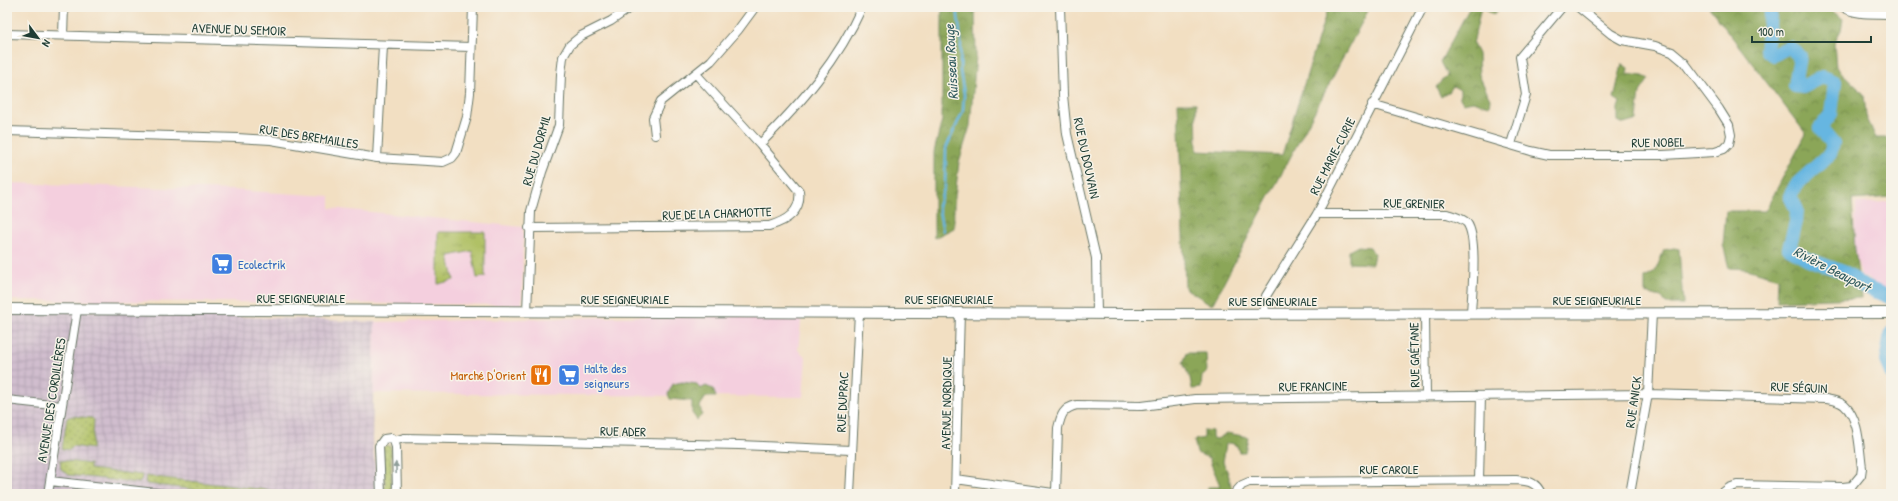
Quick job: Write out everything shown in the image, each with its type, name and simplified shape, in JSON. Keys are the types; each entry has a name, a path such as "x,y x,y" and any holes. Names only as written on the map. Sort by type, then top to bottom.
{"street":[{"path":"63,35 64,7"},
{"name":"RUE DES BREMAILLES","path":"7,132 271,140 377,158 443,162 452,158 456,154 468,105 473,7"},
{"name":"RUE DU DORMIL","path":"527,312 529,228 531,211 558,125 563,57 570,45 581,36 611,21 631,7"},
{"path":"654,135 653,118 661,101 696,74 722,49 755,7"},
{"path":"760,144 814,87 840,50 862,7"},
{"name":"RUE DU DOUVAIN","path":"1060,7 1063,95 1066,126 1096,258 1097,314"},
{"name":"RUE MARIE-CURIE","path":"1264,314 1266,296 1317,214 1423,7"},
{"path":"1511,144 1526,95 1520,57 1562,7"},
{"name":"RUE NOBEL","path":"1372,104 1549,155 1663,155 1715,152 1724,149 1729,144 1731,135 1729,125 1719,108 1684,62 1672,52 1655,46 1622,40 1611,34 1578,7"},
{"path":"1843,7 1849,11 1858,13 1891,14"},
{"name":"AVENUE DU SEMOIR","path":"7,34 471,48"},
{"path":"377,158 383,46"},
{"name":"RUE DE LA CHARMOTTE","path":"529,228 768,226 782,222 790,217 797,209 800,198 799,191 760,144 696,74"},
{"name":"RUE GRENIER","path":"1317,214 1447,214 1466,222 1473,242 1472,313"},
{"name":"RUE SEIGNEURIALE","path":"7,309 527,312 960,312 1097,314 1891,313"},
{"name":"AVENUE DES CORDILLÈRES","path":"48,494 77,310"},
{"name":"RUE DUPRAC","path":"850,494 859,312"},
{"name":"AVENUE NORDIQUE","path":"955,494 960,312"},
{"name":"RUE GAÉTANE","path":"1425,313 1426,397"},
{"name":"RUE ANICK","path":"1630,494 1648,394 1652,313"},
{"name":"RUE FRANCINE","path":"1058,494 1058,428 1062,412 1069,407 1077,405 1142,406 1195,399 1648,394"},
{"name":"RUE SÉGUIN","path":"1648,394 1826,399 1844,404 1849,411 1856,424 1862,468 1861,475 1852,486 1843,488 1737,485 1728,488 1720,494"},
{"path":"1479,480 1480,396"},
{"path":"7,400 61,406"},
{"name":"RUE ADER","path":"381,494 379,446 384,439 391,438 394,441 404,438 412,438 739,445 852,450"},
{"path":"394,441 397,494"},
{"path":"956,479 1058,494"},
{"name":"RUE CAROLE","path":"1234,494 1242,485 1249,482 1479,480 1525,480 1538,486 1541,494"},
{"path":"50,481 165,494"}],"shaded area":[{"path":"7,183 232,190 330,196 330,208 523,227 522,305 7,300"},
{"path":"1891,202 1891,293 1861,275 1854,247 1856,203"},
{"path":"7,309 77,310 375,322 372,442 379,494 7,494"},
{"path":"802,313 798,350 806,357 803,397 373,393 375,322"}],"green space":[{"path":"942,7 975,7 976,56 970,126 959,162 954,205 954,228 934,238 934,152 942,120"},
{"path":"1328,7 1370,7 1212,305 1185,288 1178,103 1196,103 1197,151 1282,155"},
{"path":"1470,7 1481,7 1473,44 1478,54 1479,75 1490,99 1489,106 1473,101 1463,103 1460,98 1460,90 1453,86 1449,92 1441,97 1436,87 1447,75 1440,62"},
{"path":"1481,7 1499,7 1494,15"},
{"path":"1709,7 1827,7 1843,19 1841,30 1834,43 1836,67 1864,94 1866,116 1876,138 1891,138 1891,197 1852,200 1855,250 1861,298 1777,301 1778,278 1746,269 1729,268 1723,244 1726,211 1765,211 1806,134"},
{"path":"1622,64 1628,68 1627,74 1643,76 1649,79 1640,92 1637,120 1624,124 1618,121 1618,108 1620,102 1614,98"},
{"path":"438,232 485,232 485,277 477,278 472,251 449,256 454,280 438,284"},
{"path":"1358,246 1370,247 1374,254 1372,264 1349,263 1349,251"},
{"path":"1674,248 1679,249 1683,304 1666,304 1661,297 1645,293 1645,278 1655,272 1664,250"},
{"path":"1187,353 1206,353 1207,373 1202,376 1201,388 1192,389 1190,378 1183,363"},
{"path":"682,382 697,384 700,389 706,386 713,389 716,397 706,397 700,406 702,415 697,420 692,413 692,401 670,399 668,394 673,384"},
{"path":"72,416 92,418 94,420 92,449 73,446 70,450 62,449 67,418"},
{"path":"1204,430 1212,431 1212,438 1217,439 1227,433 1248,437 1245,452 1239,452 1237,446 1231,443 1226,444 1223,462 1228,473 1233,494 1207,494 1208,487 1220,487 1209,458 1197,453 1194,440 1204,438"},
{"path":"386,445 390,446 391,449 392,494 385,494 383,448"},
{"path":"60,460 90,464 90,469 142,475 141,481 139,483 69,475 61,469"},
{"path":"146,476 276,491 275,494 233,494 147,484 145,482"}],"waterway":[{"name":"Ruisseau Rouge","path":"943,231 938,206 945,186 946,148 963,111 964,94 960,71 961,42 957,7"},
{"name":"Rivière Beauport","path":"1771,7 1766,50 1773,55 1789,47 1800,56 1795,86 1803,87 1822,77 1835,82 1831,114 1820,128 1833,144 1830,154 1796,185 1790,196 1797,210 1796,222 1789,248 1808,259 1846,273 1863,286 1889,297"},
{"name":"Rivière Beauport","path":"1891,333 1886,361 1891,373"}],"place":[{"name":"Ecolectrik","path":"222,264"},
{"name":"Marché D'Orient","path":"541,375"},
{"name":"Halte des seigneurs","path":"569,375"}]}
